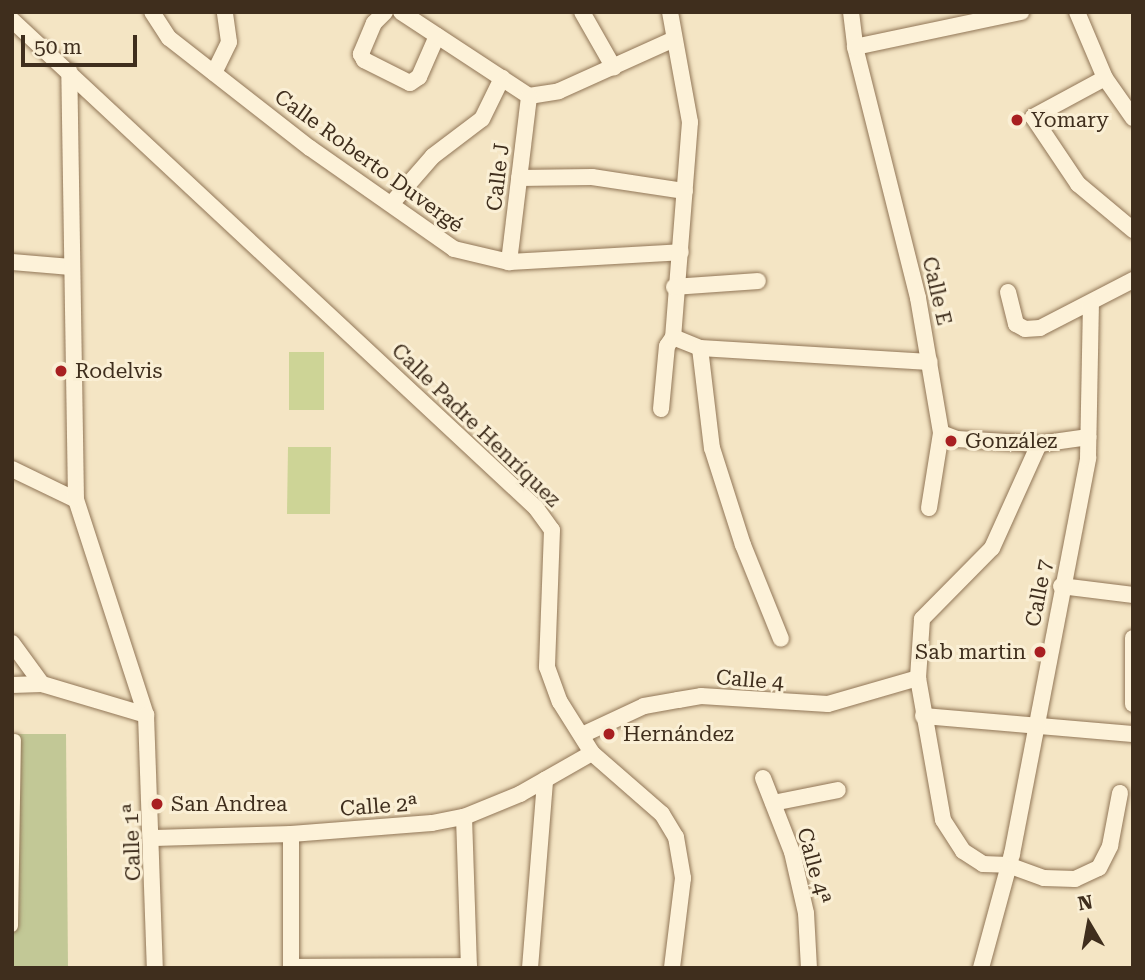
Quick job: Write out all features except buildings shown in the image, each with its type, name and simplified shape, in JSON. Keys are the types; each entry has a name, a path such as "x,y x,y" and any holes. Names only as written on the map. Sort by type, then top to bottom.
{"street":[{"name":"Calle Roberto Duvergé","path":"152,12 169,37 214,73 310,148 392,202 454,249 509,262 681,252"},
{"path":"214,73 229,42 225,12"},
{"path":"385,12 374,23 361,54 364,60 410,83 419,77 437,36"},
{"path":"401,12 529,96 559,91 672,40"},
{"path":"582,12 614,68"},
{"path":"662,409 667,346 673,337 674,287 681,252 690,122 672,40 670,12"},
{"name":"Calle E","path":"851,12 855,47 930,362 940,433 929,487 929,508"},
{"path":"855,47 944,20 1021,12"},
{"path":"1077,12 1105,78 1133,118"},
{"name":"Calle Padre Henríquez","path":"12,20 536,508 552,530 547,667 560,702 592,753 662,814 676,837 683,878 672,968"},
{"name":"Calle 1ª","path":"69,71 76,500 146,715 154,838 155,968"},
{"path":"392,202 432,156 482,119 502,78"},
{"path":"1105,78 1033,117 1078,184 1133,230"},
{"name":"Calle J","path":"509,262 529,96"},
{"path":"519,178 592,177 685,191"},
{"path":"12,262 71,267"},
{"path":"1008,292 1016,324 1025,330 1040,328 1133,280"},
{"path":"674,287 758,281"},
{"name":"Calle 7","path":"981,968 1008,865 1088,458 1091,304"},
{"path":"673,337 700,348 930,362"},
{"path":"700,348 712,448 743,545 781,639"},
{"path":"940,433 981,442 1039,444 1089,437"},
{"path":"1039,444 992,548 922,619 918,678 943,820 962,851 983,864 1008,865 1044,878 1075,879 1099,868 1110,846 1120,793"},
{"path":"12,469 76,500"},
{"path":"1061,586 1133,596"},
{"path":"1133,638 1133,704"},
{"path":"12,643 42,684"},
{"name":"Calle 4","path":"582,735 644,706 701,696 828,704 918,678"},
{"path":"12,685 42,684 146,715"},
{"path":"923,716 1035,723 1133,734"},
{"path":"12,926 15,740"},
{"name":"Calle 2ª","path":"154,838 292,834 464,817 545,780 592,753"},
{"name":"Calle 4ª","path":"763,778 792,852 806,913 809,968"},
{"path":"530,968 545,780"},
{"path":"773,803 838,790"},
{"path":"292,834 291,967 469,967 464,817"}],"green space":[{"path":"289,352 324,352 324,410 289,410"},
{"path":"288,447 331,447 330,514 287,514"},
{"path":"12,734 66,734 68,968 12,968"}],"place":[{"name":"Yomary","path":"1017,120"},
{"name":"Rodelvis","path":"61,371"},
{"name":"González","path":"951,441"},
{"name":"Sab martin","path":"1040,652"},
{"name":"Hernández","path":"609,734"},
{"name":"San Andrea","path":"157,804"}]}
